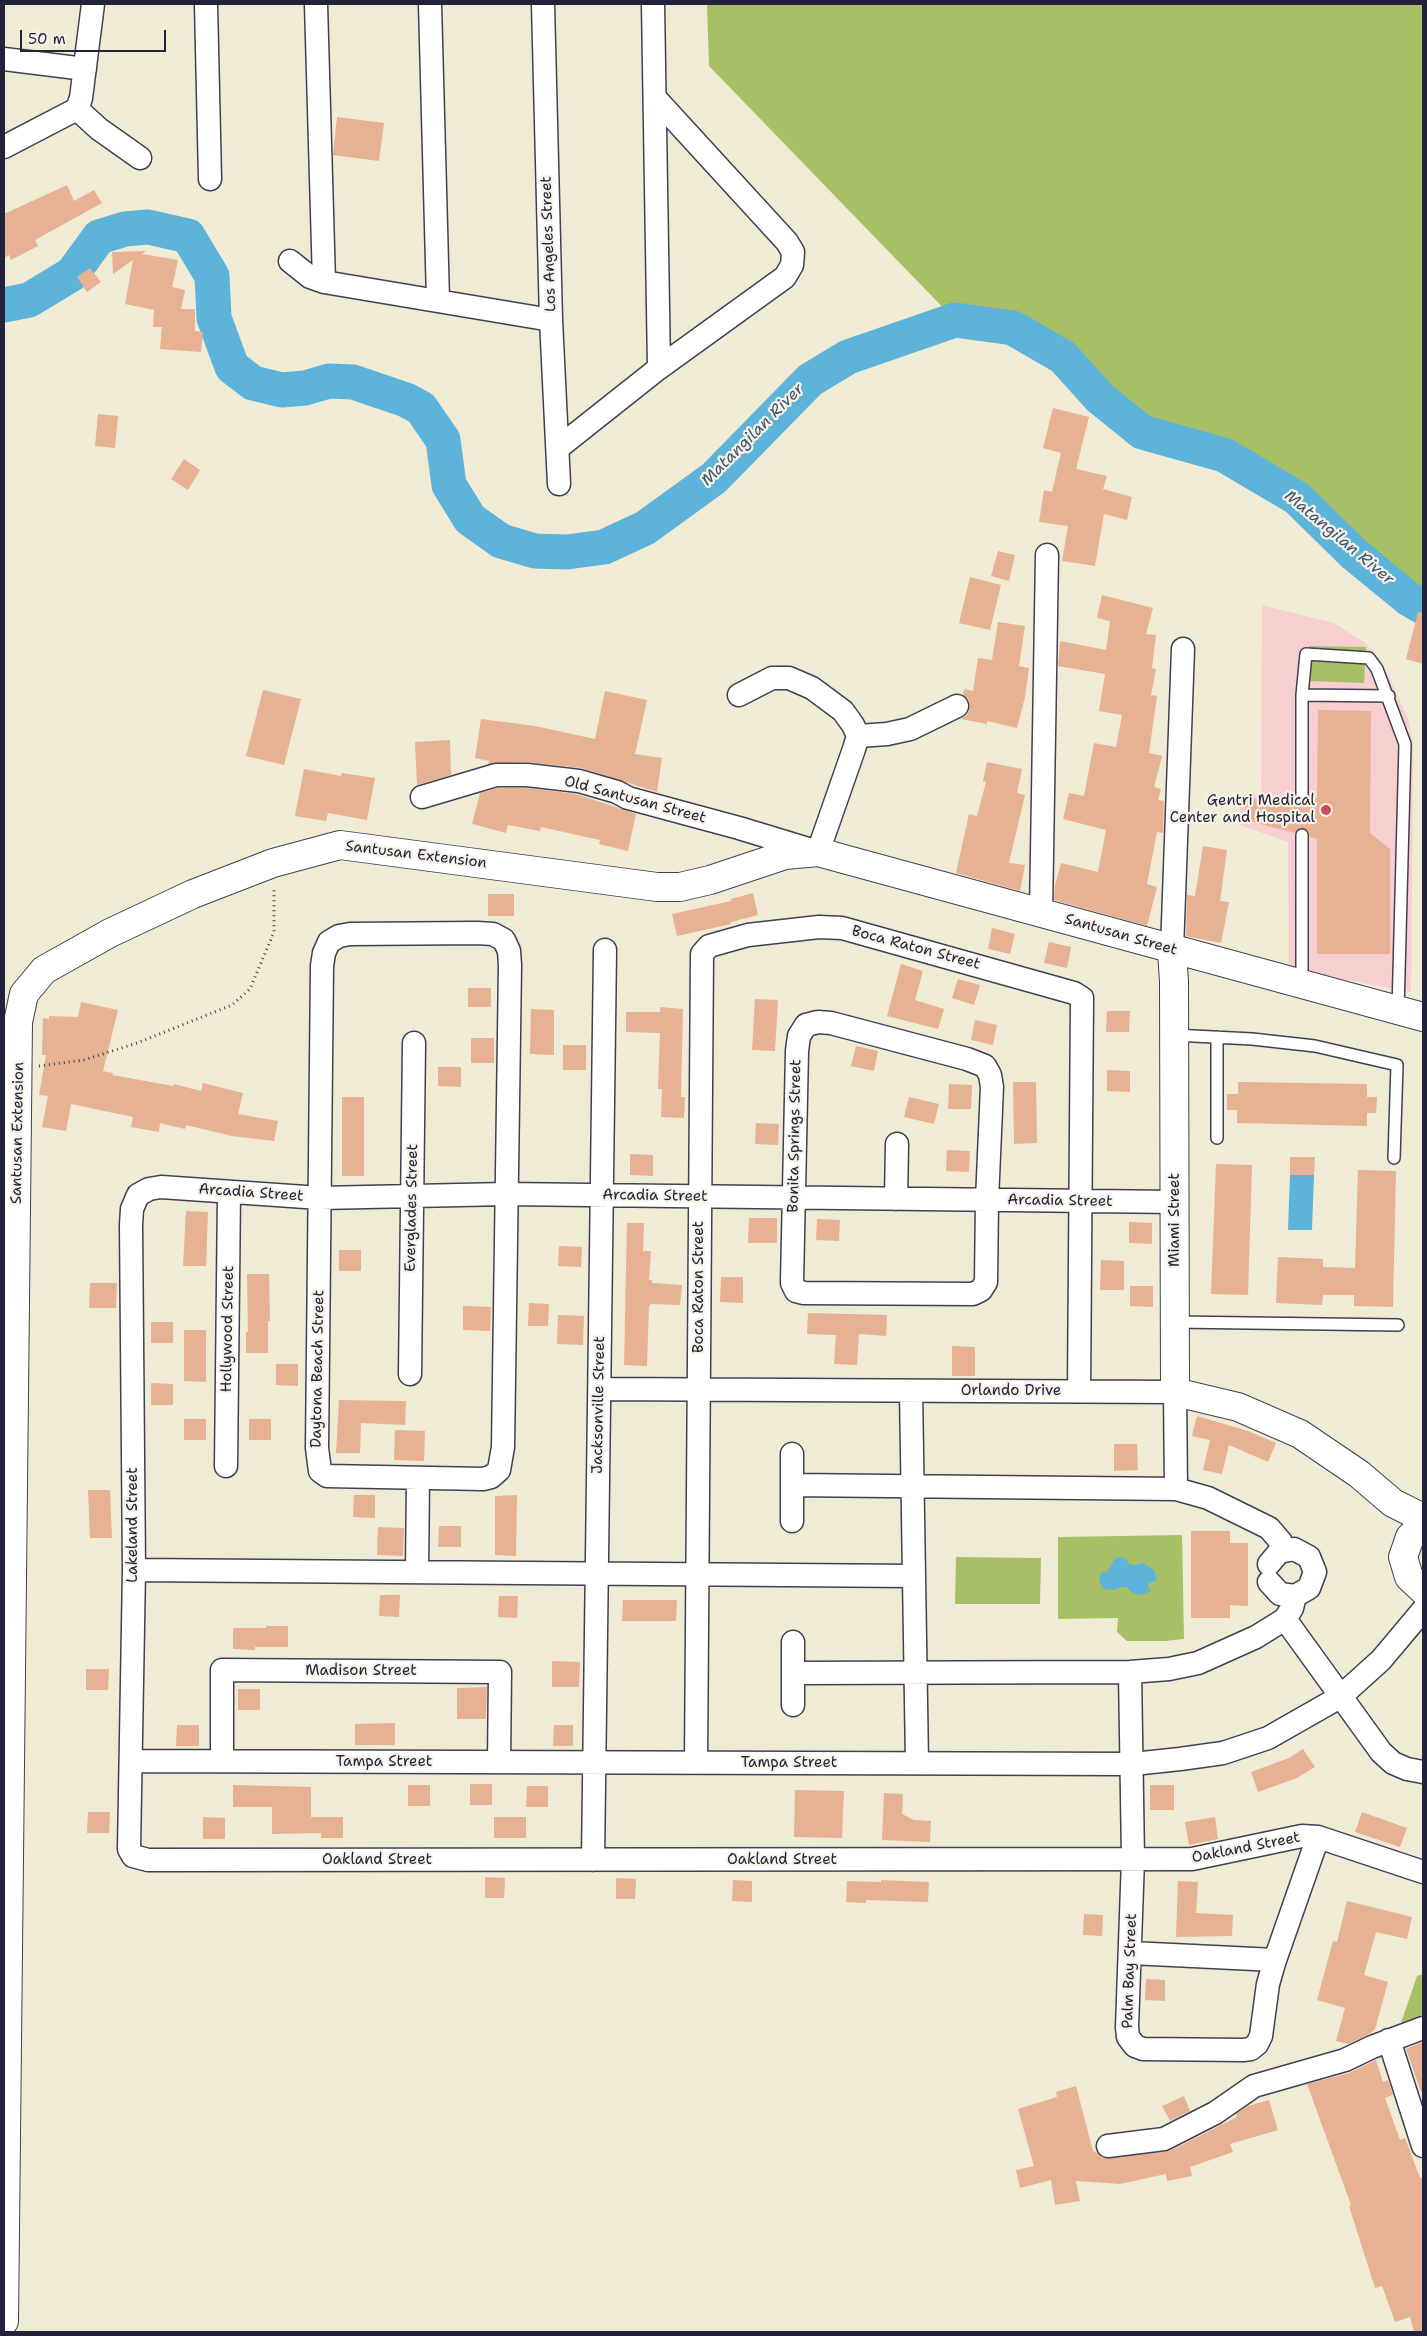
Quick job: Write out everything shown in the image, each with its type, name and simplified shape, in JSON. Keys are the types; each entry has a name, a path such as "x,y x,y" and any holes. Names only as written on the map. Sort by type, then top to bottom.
{"street":[{"path":"4,147 77,108 82,98 93,4"},
{"path":"206,4 210,179"},
{"path":"316,4 324,282"},
{"path":"430,4 438,300"},
{"name":"Los Angeles Street","path":"543,4 552,320 559,484"},
{"path":"653,4 659,368"},
{"path":"4,59 85,69"},
{"path":"558,448 659,368 785,277 792,265 793,252 787,242 656,99"},
{"path":"77,108 99,129 140,158"},
{"path":"290,261 310,277 324,282 552,320"},
{"path":"1041,913 1047,555"},
{"path":"1172,950 1183,649"},
{"path":"739,695 772,678 780,676 801,682 843,711 858,736 818,852"},
{"path":"858,736 887,734 910,729 957,706"},
{"name":"Old Santusan Street","path":"422,798 496,775 527,775 579,782 617,792 628,798 818,852"},
{"name":"Santusan Extension","path":"4,2321 11,1070 24,994 44,970 110,933 193,894 273,863 340,845 657,886 680,887 710,880 785,855 818,852"},
{"name":"Santusan Street","path":"818,852 1411,1014"},
{"name":"Boca Raton Street","path":"696,1762 702,954 709,946 748,935 819,927 842,928 866,933 1074,993 1082,998 1082,1201 1078,1391"},
{"name":"Daytona Beach Street","path":"350,934 493,934 504,940 509,951 510,965 506,1194 503,1447 499,1470 491,1477 482,1479 338,1478 327,1476 320,1471 316,1448 322,966 324,953 330,942 339,936 350,934"},
{"name":"Jacksonville Street","path":"593,1860 605,950"},
{"name":"Miami Street","path":"1172,950 1176,1489"},
{"name":"Bonita Springs Street","path":"818,1022 831,1023 967,1059 985,1066 990,1075 992,1087 987,1200 986,1282 982,1290 973,1294 814,1294 796,1290 792,1283 797,1051 799,1036 806,1025 818,1022"},
{"name":"Everglades Street","path":"410,1374 414,1043"},
{"path":"896,1199 897,1144"},
{"name":"Arcadia Street","path":"138,1195 149,1189 161,1186 320,1198 506,1194 1175,1202"},
{"name":"Hollywood Street","path":"226,1466 229,1192"},
{"name":"Lakeland Street","path":"133,1856 129,1849 128,1840 132,1761 134,1570 131,1225 132,1210 138,1195"},
{"name":"Orlando Drive","path":"600,1389 1176,1392 1238,1407 1300,1434 1359,1474 1393,1503 1403,1519 1419,1526"},
{"path":"911,1391 917,1763"},
{"path":"792,1454 792,1521"},
{"path":"417,1572 418,1479"},
{"path":"792,1485 1176,1489 1208,1498 1269,1528 1281,1542 1274,1565 1280,1594 1295,1596 1305,1592 1312,1583 1314,1567 1304,1553 1294,1550 1274,1565"},
{"path":"1419,1526 1405,1546 1403,1557 1407,1573 1421,1595"},
{"path":"134,1570 914,1576"},
{"name":"Tampa Street","path":"132,1761 1133,1764 1222,1753 1268,1738 1340,1697 1381,1660 1403,1632 1412,1609 1421,1595"},
{"path":"793,1673 1130,1672 1169,1669 1198,1663 1256,1637 1285,1619 1292,1608 1295,1596"},
{"path":"1285,1619 1381,1752 1393,1763 1407,1769 1423,1772"},
{"path":"793,1642 793,1705"},
{"name":"Madison Street","path":"222,1761 222,1670 500,1672 499,1762"},
{"name":"Palm Bay Street","path":"1130,1672 1133,1764 1133,1859 1127,2027 1128,2037 1134,2046 1143,2049 1251,2049 1257,2044 1261,2036 1268,1984 1275,1960 1318,1838"},
{"name":"Oakland Street","path":"133,1856 148,1860 1192,1859 1302,1836 1318,1838 1423,1872"},
{"path":"1131,1953 1275,1960"},
{"path":"1108,2146 1164,2139 1215,2113 1254,2086 1345,2060 1389,2040 1423,2028"},
{"path":"1389,2040 1423,2146"}],"lane":[{"path":"1302,798 1302,695 1306,654 1369,658 1378,669 1404,744 1411,1014"},
{"path":"1302,695 1388,696"},
{"path":"1302,835 1302,985"},
{"path":"1174,1035 1315,1046 1397,1065 1394,1158"},
{"path":"1216,1138 1217,1037"},
{"path":"1175,1322 1398,1325"}],"path":[{"path":"11,1070 84,1060 137,1043 232,1005 250,989 274,932 273,863"}],"shaded area":[{"name":"Gentri Medical Center and Hospital","path":"1262,605 1334,623 1364,642 1381,660 1409,721 1413,747 1411,992 1289,969 1288,842 1240,825 1240,795 1261,795"}],"green space":[{"path":"707,4 1423,4 1423,608 1409,599 1297,498 1224,455 1142,432 1063,357 1013,328 955,320 709,66"},
{"path":"1309,646 1366,647 1364,683 1308,681"},
{"path":"1182,1535 1184,1639 1127,1641 1117,1632 1118,1618 1058,1619 1058,1537"},
{"path":"956,1557 1041,1558 1040,1604 955,1604"},
{"path":"1423,1974 1423,2015 1401,2023 1417,1976"}],"water":[{"path":"1290,1175 1314,1175 1312,1230 1288,1230"},
{"path":"1121,1557 1126,1559 1129,1564 1143,1563 1154,1570 1157,1580 1149,1583 1148,1587 1151,1591 1141,1595 1133,1593 1127,1587 1113,1590 1104,1589 1099,1582 1101,1572 1107,1572 1115,1558"}],"building":[{"path":"337,117 384,123 379,161 333,155"},
{"path":"67,185 74,201 94,190 102,203 35,240 38,246 11,260 9,255 4,258 4,214"},
{"path":"146,251 142,254 178,260 172,287 185,290 181,309 195,309 195,331 203,332 201,352 160,349 162,327 153,327 154,310 125,304 133,260 113,274 112,252"},
{"path":"90,268 101,282 87,292 77,277"},
{"path":"1053,408 1089,417 1076,469 1107,476 1103,489 1132,497 1127,520 1104,514 1095,566 1062,561 1068,526 1039,522 1044,490 1052,492 1061,453 1043,448"},
{"path":"98,414 118,416 115,448 95,446"},
{"path":"184,459 200,470 188,490 171,479"},
{"path":"998,551 1015,555 1009,581 991,576"},
{"path":"970,577 1001,585 990,630 959,623"},
{"path":"1102,595 1153,608 1146,634 1156,635 1152,668 1156,669 1151,695 1157,696 1149,753 1162,756 1154,787 1161,789 1158,800 1164,801 1163,833 1157,832 1147,884 1157,887 1147,926 1054,900 1055,886 1061,863 1098,872 1106,830 1063,819 1069,793 1084,796 1094,743 1116,747 1122,715 1099,711 1105,674 1058,666 1060,641 1106,650 1110,621 1097,618"},
{"path":"1418,612 1423,613 1423,664 1406,659"},
{"path":"998,622 1025,626 1019,666 1029,668 1025,697 1017,728 987,721 987,724 961,719 968,714 970,707 969,700 963,695 964,689 973,691 978,658 992,660"},
{"path":"263,690 301,699 284,765 246,756"},
{"path":"605,691 647,700 635,754 662,758 657,792 581,768 527,762 488,764 489,761 475,758 481,719 535,726 595,739"},
{"name":"Gentri Medical Center and Hospital","path":"1318,710 1371,711 1370,833 1390,849 1390,954 1317,954 1317,839 1310,837 1308,831 1302,828 1298,829 1295,833 1245,820 1245,799 1295,798 1298,804 1302,805 1308,802 1309,798 1317,798"},
{"path":"450,740 451,775 417,785 415,742"},
{"path":"987,762 1022,769 1017,793 1025,795 1009,863 1025,865 1020,891 956,873 969,814 977,816 986,782 983,781"},
{"path":"304,769 341,776 342,773 375,778 367,820 328,813 326,821 295,816"},
{"path":"498,788 526,788 576,794 636,814 628,851 599,844 600,840 541,827 540,831 508,825 506,833 472,824 480,793"},
{"path":"1203,846 1227,850 1220,901 1229,902 1221,943 1186,936 1187,895 1195,896"},
{"path":"753,893 758,915 731,922 731,924 677,936 672,914 731,901 731,899"},
{"path":"488,894 514,894 514,916 488,916"},
{"path":"992,928 1015,934 1010,954 988,949"},
{"path":"1049,942 1071,947 1067,968 1044,963"},
{"path":"901,964 923,971 915,1000 944,1009 938,1029 887,1016"},
{"path":"958,979 980,985 974,1005 952,998"},
{"path":"468,988 491,988 491,1007 468,1007"},
{"path":"755,999 778,1000 775,1051 752,1050"},
{"path":"81,1002 118,1010 103,1071 113,1073 112,1075 173,1086 174,1084 201,1091 203,1083 243,1093 238,1114 278,1121 274,1141 232,1136 186,1125 185,1129 160,1123 159,1132 131,1127 133,1117 71,1104 66,1131 42,1127 48,1096 39,1095 46,1055 42,1055 43,1018 49,1019 49,1016 78,1017"},
{"path":"660,1007 683,1009 681,1097 685,1097 684,1118 661,1117 662,1089 658,1089 660,1033 626,1032 626,1012 660,1012"},
{"path":"531,1009 554,1010 554,1055 530,1054"},
{"path":"1107,1011 1130,1011 1129,1032 1106,1032"},
{"path":"975,1020 997,1025 993,1045 971,1040"},
{"path":"471,1038 494,1038 494,1063 471,1063"},
{"path":"563,1045 586,1045 586,1070 563,1070"},
{"path":"856,1046 878,1051 874,1071 851,1066"},
{"path":"438,1067 461,1067 461,1087 438,1086"},
{"path":"1107,1070 1130,1071 1130,1092 1107,1091"},
{"path":"1013,1082 1036,1082 1037,1143 1014,1144"},
{"path":"1238,1082 1367,1084 1367,1097 1377,1097 1376,1113 1367,1113 1367,1126 1237,1123 1237,1110 1227,1110 1227,1094 1238,1094"},
{"path":"949,1084 972,1085 971,1109 948,1109"},
{"path":"342,1097 364,1097 364,1176 342,1176"},
{"path":"909,1097 939,1104 934,1124 904,1117"},
{"path":"756,1123 779,1124 778,1145 755,1144"},
{"path":"947,1150 970,1151 969,1172 946,1171"},
{"path":"630,1154 653,1155 653,1176 630,1175"},
{"path":"1290,1157 1315,1157 1314,1175 1290,1175"},
{"path":"1216,1164 1252,1165 1248,1295 1211,1294"},
{"path":"1358,1170 1396,1171 1393,1307 1354,1306 1354,1295 1323,1295 1322,1305 1276,1303 1278,1257 1323,1259 1323,1267 1355,1268"},
{"path":"186,1211 208,1212 206,1266 183,1266"},
{"path":"749,1218 777,1218 777,1243 748,1243"},
{"path":"817,1219 840,1220 839,1241 816,1240"},
{"path":"1129,1222 1152,1223 1152,1244 1129,1243"},
{"path":"627,1223 644,1223 643,1251 651,1251 649,1280 652,1280 652,1283 682,1285 680,1305 651,1304 649,1306 647,1366 624,1365"},
{"path":"559,1246 582,1247 581,1267 558,1266"},
{"path":"339,1250 361,1250 361,1271 339,1271"},
{"path":"1101,1260 1124,1261 1124,1290 1100,1290"},
{"path":"247,1274 269,1274 270,1321 268,1321 268,1353 246,1353 246,1332 248,1332"},
{"path":"721,1277 743,1277 743,1303 720,1302"},
{"path":"90,1283 117,1283 116,1308 89,1308"},
{"path":"1130,1286 1153,1286 1153,1307 1130,1306"},
{"path":"529,1303 549,1304 548,1326 528,1326"},
{"path":"463,1306 491,1307 490,1331 463,1330"},
{"path":"808,1313 887,1315 886,1336 859,1334 857,1365 834,1364 836,1335 807,1334"},
{"path":"558,1315 584,1316 583,1345 557,1344"},
{"path":"151,1322 173,1322 173,1343 151,1343"},
{"path":"184,1330 206,1330 206,1382 184,1381"},
{"path":"952,1346 975,1347 975,1376 952,1376"},
{"path":"276,1364 298,1364 298,1386 276,1385"},
{"path":"151,1383 173,1384 173,1405 151,1405"},
{"path":"339,1400 406,1401 405,1425 361,1423 360,1453 336,1453"},
{"path":"1197,1416 1248,1431 1276,1443 1268,1462 1229,1445 1222,1474 1203,1470 1210,1440 1192,1436"},
{"path":"184,1419 206,1419 206,1440 184,1440"},
{"path":"249,1419 271,1419 271,1440 249,1440"},
{"path":"395,1430 425,1431 424,1461 394,1460"},
{"path":"1114,1444 1137,1444 1138,1470 1114,1471"},
{"path":"88,1490 110,1490 112,1538 90,1538"},
{"path":"354,1495 375,1495 375,1518 353,1517"},
{"path":"517,1495 516,1556 495,1555 495,1496"},
{"path":"439,1526 461,1526 461,1547 438,1547"},
{"path":"378,1527 404,1528 403,1556 377,1555"},
{"path":"1191,1531 1230,1531 1230,1543 1248,1543 1248,1606 1230,1605 1230,1618 1191,1618"},
{"path":"380,1595 400,1595 399,1617 379,1616"},
{"path":"499,1596 518,1596 517,1618 498,1617"},
{"path":"623,1600 677,1600 676,1621 622,1621"},
{"path":"266,1626 288,1626 288,1647 255,1647 255,1650 233,1649 233,1628 266,1628"},
{"path":"552,1661 580,1662 579,1687 552,1687"},
{"path":"86,1669 109,1669 108,1690 86,1690"},
{"path":"487,1687 486,1719 457,1719 457,1688"},
{"path":"238,1689 260,1689 260,1710 238,1710"},
{"path":"395,1723 395,1745 355,1745 355,1724"},
{"path":"177,1725 199,1725 199,1746 176,1746"},
{"path":"554,1725 573,1725 573,1746 553,1746"},
{"path":"1303,1749 1315,1767 1297,1778 1258,1792 1251,1772 1289,1758"},
{"path":"470,1784 492,1784 492,1805 470,1805"},
{"path":"233,1785 311,1787 311,1817 343,1817 343,1838 321,1838 321,1833 272,1834 272,1807 233,1807"},
{"path":"408,1785 430,1785 430,1806 408,1806"},
{"path":"1150,1785 1174,1785 1174,1810 1150,1810"},
{"path":"527,1786 548,1786 548,1807 526,1807"},
{"path":"795,1790 844,1791 842,1838 794,1837"},
{"path":"884,1793 903,1794 902,1814 914,1820 931,1821 930,1842 882,1840"},
{"path":"88,1812 110,1812 109,1833 87,1833"},
{"path":"1362,1812 1407,1828 1400,1847 1355,1832"},
{"path":"203,1817 225,1818 225,1839 203,1839"},
{"path":"494,1817 526,1817 526,1838 494,1838"},
{"path":"1215,1817 1218,1839 1189,1845 1185,1822"},
{"path":"485,1877 505,1878 504,1898 485,1898"},
{"path":"616,1878 636,1879 635,1899 616,1899"},
{"path":"733,1880 752,1881 752,1902 732,1901"},
{"path":"881,1880 929,1882 928,1902 866,1900 866,1903 846,1902 847,1881 881,1882"},
{"path":"1178,1881 1198,1882 1196,1913 1233,1915 1232,1936 1176,1937"},
{"path":"1347,1901 1412,1917 1407,1939 1376,1932 1364,1975 1388,1982 1375,2029 1371,2033 1348,2044 1336,2041 1345,2008 1317,2000 1333,1941 1337,1942"},
{"path":"1084,1914 1103,1915 1102,1936 1083,1935"},
{"path":"1146,1979 1165,1980 1165,2001 1145,2000"},
{"path":"1423,2042 1423,2092 1421,2092 1406,2049"},
{"path":"1376,2060 1383,2082 1388,2080 1393,2095 1385,2098 1400,2140 1405,2138 1420,2178 1423,2177 1423,2332 1414,2332 1410,2317 1395,2322 1382,2286 1375,2288 1349,2206 1351,2205 1307,2084 1349,2073"},
{"path":"1076,2086 1093,2151 1103,2158 1170,2151 1237,2117 1236,2114 1248,2106 1269,2100 1278,2130 1230,2144 1233,2152 1190,2167 1192,2176 1167,2181 1166,2174 1120,2184 1076,2181 1080,2201 1055,2205 1051,2180 1020,2188 1016,2170 1034,2166 1018,2109 1057,2097 1056,2092"},
{"path":"1184,2096 1190,2111 1170,2121 1162,2106"}],"waterway":[{"name":"Matangilan River","path":"4,305 29,300 72,274 99,237 125,229 148,227 188,236 212,276 214,318 232,367 253,383 282,390 305,388 329,381 353,382 406,400 421,408 443,440 449,485 470,519 501,541 535,551 567,552 604,547 645,528 714,478 810,380 848,357 955,320 1013,328 1063,357 1100,398 1142,432 1224,455 1297,498 1354,554 1409,599 1423,607"}],"place":[{"name":"Gentri Medical Center and Hospital","path":"1326,810"}]}
